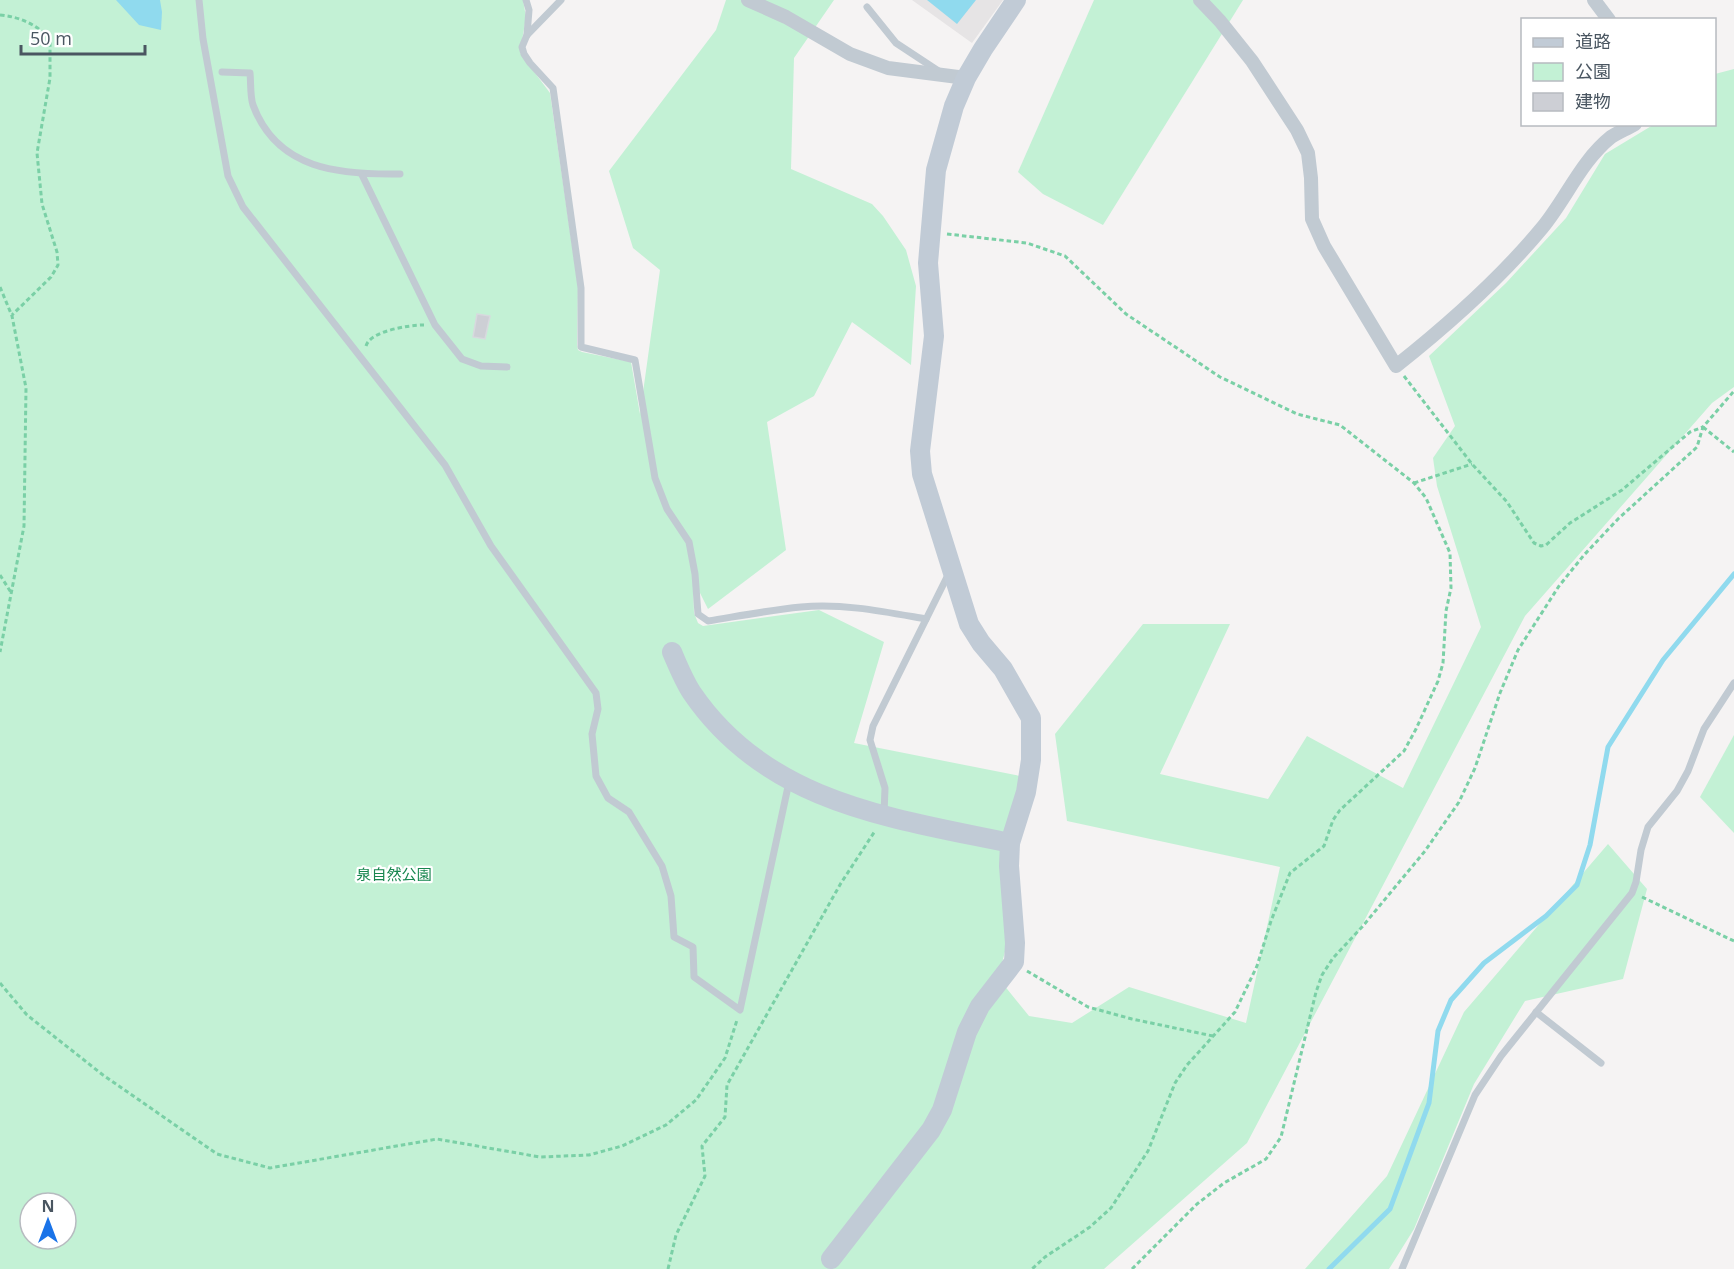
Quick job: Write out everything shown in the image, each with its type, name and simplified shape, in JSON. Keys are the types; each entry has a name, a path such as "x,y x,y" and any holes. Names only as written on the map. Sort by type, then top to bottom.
{"street":[{"path":"748,0 786,17 850,54 888,68 966,78"},
{"path":"828,1264 931,1130 942,1110 967,1032 980,1006 1014,962 1010,843 1026,792 1031,760 1031,718 1004,669 981,643 969,624 922,474 920,452 934,336 928,263 936,170 951,116 966,78 1016,0"},
{"path":"1200,0 1252,61 1298,130 1308,153 1312,219 1324,246 1396,366 1449,325 1502,274 1544,226 1594,153 1612,135 1631,126"},
{"path":"1594,0 1608,18"},
{"path":"672,652 691,692 709,715 746,752 789,782 884,816 1010,843"}],"lane":[{"path":"199,0 203,39 228,176 243,207 445,465 491,546 596,693 598,709 592,734 596,776 608,798 628,812 662,866 671,896 674,936 693,947 694,977 740,1010 789,782"},
{"path":"526,0 529,9 527,35 522,47 524,54 553,87 581,288 580,347 635,360 655,478 667,509 689,542 695,574 698,614 708,621 803,607 839,607 879,610 926,619"},
{"path":"527,35 561,0"},
{"path":"867,7 896,43 946,75"},
{"path":"222,72 250,73 253,104 268,134 292,156 316,167 362,175 400,174"},
{"path":"362,175 435,325 462,359 481,366 507,367"},
{"path":"884,816 885,788 870,740 873,726 952,568"},
{"path":"1402,1269 1475,1095 1501,1056 1632,892 1648,827 1677,791 1688,771 1704,729 1734,684"},
{"path":"1536,1012 1601,1063"}],"path":[{"path":"0,15 22,20 38,27 50,39 51,78 37,153 42,204 57,252 58,265 51,277 12,316"},
{"path":"930,232 1027,243 1065,256 1126,314 1220,377 1297,414 1340,425 1414,483 1426,498 1450,553 1451,588 1446,611 1443,663 1438,681 1404,751 1340,810 1333,820 1324,846 1290,873 1270,921 1257,966 1235,1012 1187,1065 1175,1083 1148,1151 1111,1208 1090,1227 1045,1257 1032,1269"},
{"path":"0,287 12,316 27,388 24,526 0,652"},
{"path":"365,364 370,357 366,344 377,334 417,325 435,325"},
{"path":"1396,366 1472,464 1507,502 1534,543 1541,546 1570,523 1622,490 1690,432 1703,427"},
{"path":"1132,1269 1197,1204 1224,1183 1266,1159 1275,1149 1281,1137 1322,975 1333,958 1425,851 1459,802 1475,768 1500,693 1518,650 1559,586 1584,555 1618,519 1697,447 1703,427 1734,391"},
{"path":"1703,427 1734,452"},
{"path":"1414,483 1472,464"},
{"path":"0,575 12,594"},
{"path":"668,1269 676,1235 705,1176 702,1146 725,1117 727,1085 841,883 884,816"},
{"path":"1632,892 1734,941"},
{"path":"1014,962 1088,1007 1213,1036"},
{"path":"0,983 27,1015 103,1076 217,1154 270,1168 437,1139 540,1157 590,1155 622,1146 666,1125 696,1100 725,1058 740,1010"}],"shaded area":[{"path":"912,0 1003,0 972,43"}],"green space":[{"name":"泉自然公園","path":"0,0 523,0 526,17 520,53 550,93 578,287 578,350 631,362 640,414 660,270 633,248 609,171 716,30 726,0 834,0 794,58 791,169 872,204 906,250 916,286 911,365 852,322 814,396 767,422 786,550 708,609 693,579 694,613 698,623 703,626 819,610 884,642 854,743 1020,776 1009,824 1007,944 1002,963 995,974 1029,1016 1072,1023 1129,987 1246,1023 1280,867 1067,821 1055,734 1143,624 1230,624 1160,774 1268,799 1307,736 1403,788 1481,627 1437,486 1433,458 1455,426 1429,356 1506,283 1566,218 1605,154 1651,126 1716,126 1716,74 1734,69 1734,387 1712,403 1525,616 1247,1143 1104,1269 0,1269"},
{"path":"1094,0 1243,0 1103,225 1043,194 1018,172"},
{"path":"1734,735 1734,833 1700,797"},
{"path":"1608,844 1647,889 1623,979 1525,1001 1474,1084 1414,1229 1389,1269 1305,1269 1387,1176 1464,1012"}],"water":[{"path":"116,0 160,0 161,30 139,25"},
{"path":"927,0 976,0 957,24"}],"building":[{"path":"477,314 490,316 485,339 473,337"}],"waterway":[{"path":"1329,1269 1390,1209 1429,1103 1438,1031 1451,1000 1484,963 1546,916 1577,885 1590,845 1608,747 1663,660 1734,574"}]}
